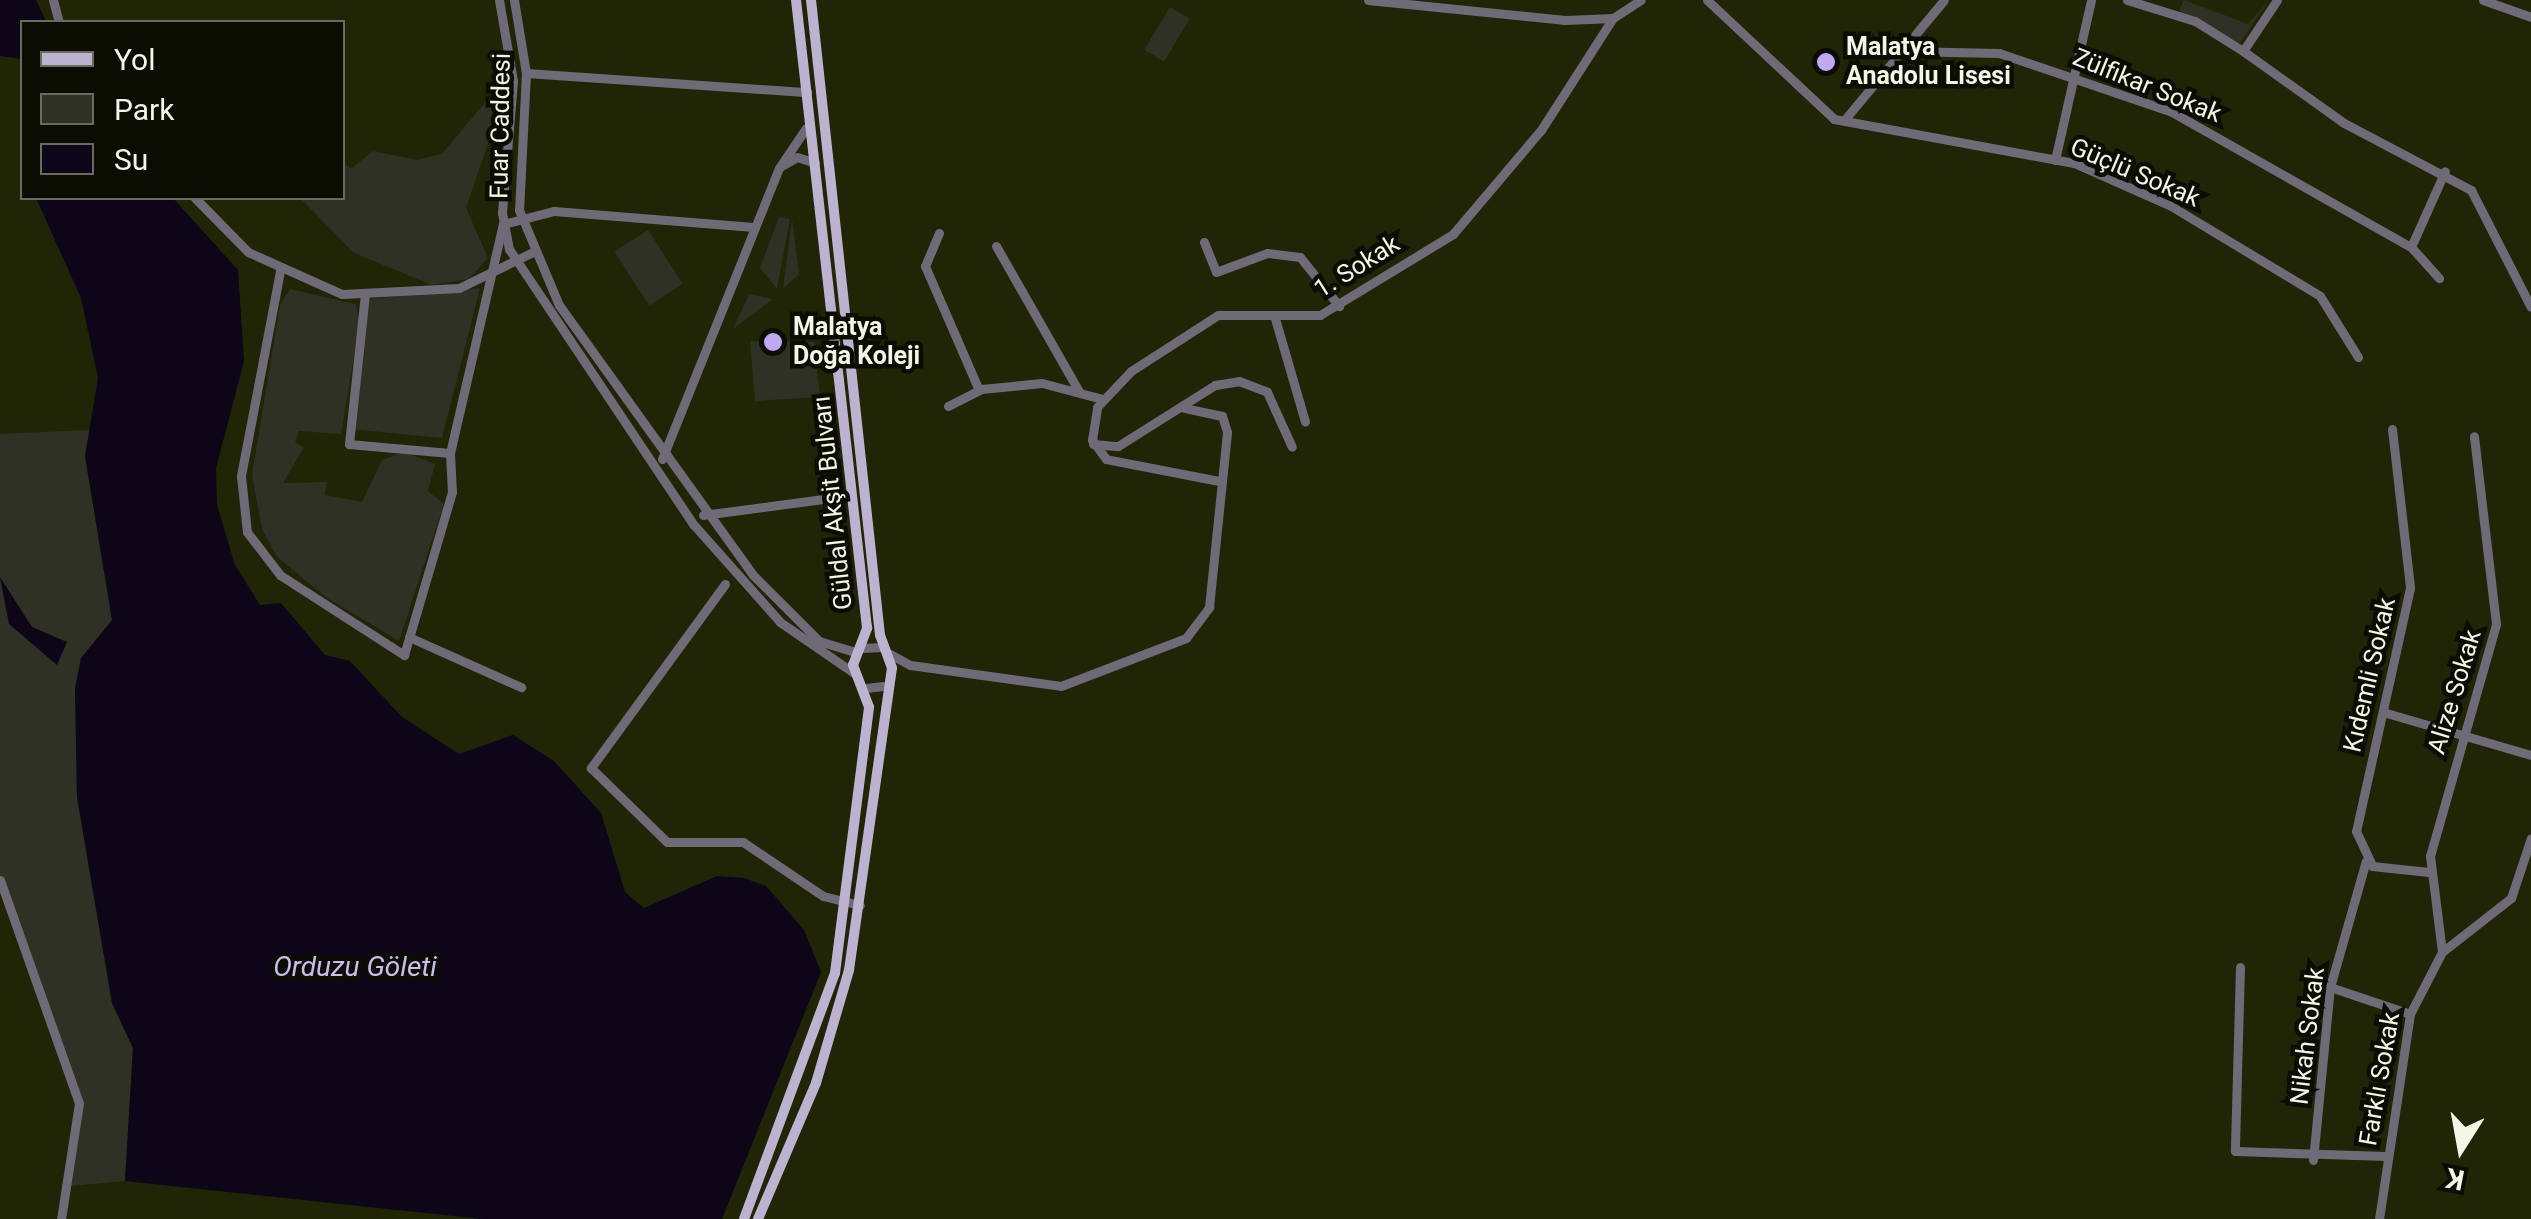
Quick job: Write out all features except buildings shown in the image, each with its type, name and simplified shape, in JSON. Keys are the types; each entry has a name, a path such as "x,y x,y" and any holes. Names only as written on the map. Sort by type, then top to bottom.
{"main road":[{"name":"Güldal Akşit Bulvarı","path":"758,1219 816,1083 854,905 886,682 887,650 816,143 808,125 808,92 796,0"},
{"name":"Güldal Akşit Bulvarı","path":"811,0 824,121 816,143 815,163 859,650 854,672"},
{"path":"854,672 866,688"},
{"name":"Güldal Akşit Bulvarı","path":"744,1219 821,1026 854,905 866,688"}],"street":[{"path":"280,270 241,476 248,532 260,556 315,601 404,655 452,492 450,453 486,277 503,224 512,81 499,0"},
{"name":"Fuar Caddesi","path":"514,0 526,74 522,216 560,306 703,516 819,641 859,650"},
{"path":"1368,0 1612,18 1641,0"},
{"path":"1707,0 1830,116 1846,118 1944,0"},
{"path":"2055,160 2091,0"},
{"path":"2128,0 2195,21 2359,131 2445,171 2491,216 2531,307"},
{"path":"2243,51 2276,0"},
{"path":"2484,0 2531,17"},
{"name":"1. Sokak","path":"1102,398 1218,315 1274,316 1338,306 1463,226 1540,130 1612,18"},
{"name":"Zülfikar Sokak","path":"1902,50 1999,52 2192,121 2412,247 2439,278"},
{"path":"526,74 808,92"},
{"name":"Güçlü Sokak","path":"1846,118 2055,160 2181,211 2314,291 2358,357"},
{"path":"656,473 781,163 808,125 824,121"},
{"path":"781,163 816,143"},
{"path":"781,163 797,157 815,163"},
{"path":"2412,247 2445,171"},
{"path":"197,200 280,270 328,291 441,291 486,277 535,251"},
{"path":"503,224 544,212 753,227"},
{"path":"532,233 544,212"},
{"path":"503,224 520,260 656,473 780,622 854,672"},
{"path":"939,234 925,266 979,390"},
{"path":"1204,242 1216,272 1267,253 1300,257 1338,306"},
{"path":"996,246 1078,390"},
{"path":"365,294 349,444 450,453"},
{"path":"1274,316 1305,422"},
{"path":"1092,444 1118,446 1226,381 1259,388 1292,447"},
{"path":"948,406 979,390 1078,390 1102,398 1092,444"},
{"path":"859,650 887,650 910,666 1061,686 1186,638 1209,607 1222,416 1184,408"},
{"name":"Kıdemli Sokak","path":"2366,861 2357,817 2411,575 2392,429"},
{"name":"Alize Sokak","path":"2442,952 2438,886 2429,872 2496,624 2474,436"},
{"path":"1092,444 1115,463 1219,481"},
{"path":"703,516 831,498"},
{"path":"725,584 590,768 667,842 742,842 854,905"},
{"path":"409,637 521,687"},
{"path":"866,688 886,682 910,666"},
{"path":"2383,712 2531,756"},
{"path":"2442,952 2510,898 2530,843"},
{"path":"2366,861 2388,872 2429,872"},
{"name":"Nikah Sokak","path":"2313,1160 2330,987 2366,861"},
{"path":"0,880 78,1104 61,1219"},
{"name":"Farklı Sokak","path":"2379,1219 2410,1014 2442,952"},
{"path":"2240,966 2235,1151 2313,1160 2386,1156"},
{"path":"2330,987 2410,1014"}],"green space":[{"path":"2184,0 2248,24 2269,0 2240,43 2179,11"},
{"path":"1170,7 1190,19 1164,62 1144,50"},
{"path":"487,100 501,106 466,208 488,258 469,279 432,285 354,253 302,200 345,200 345,165 352,168 373,151 417,160 442,154"},
{"path":"779,217 790,219 777,289 760,268"},
{"path":"792,219 799,274 783,289"},
{"path":"648,230 683,284 649,305 614,252"},
{"path":"480,288 442,438 351,429 370,299"},
{"path":"290,289 355,304 360,320 341,434 299,431 295,443 304,447 283,483 327,482 325,495 362,502 382,460 404,452 435,464 428,491 444,504 399,641 327,598 276,556 262,529 252,475 280,305"},
{"path":"749,294 773,299 733,329"},
{"path":"750,341 814,342 820,397 755,401"},
{"path":"90,430 85,456 112,620 75,688 77,797 112,1003 133,1048 125,1181 70,1186 79,1130 73,1086 0,880 0,434"}],"water":[{"path":"0,0 36,0 46,20 20,20 20,59 0,56"},
{"name":"Orduzu Göleti","path":"37,200 175,200 238,270 244,361 216,468 217,505 235,565 260,605 281,603 325,655 350,661 402,717 459,754 513,735 554,761 601,813 625,892 644,908 717,876 744,878 766,886 804,930 821,972 722,1219 482,1219 125,1181 133,1048 112,1003 77,797 75,688 81,658 112,620 85,456 98,378 81,298"},
{"path":"0,577 32,627 67,642 57,665 9,624"}],"place":[{"name":"Malatya Anadolu Lisesi","path":"1826,62"},
{"name":"Malatya Doğa Koleji","path":"773,342"}]}
